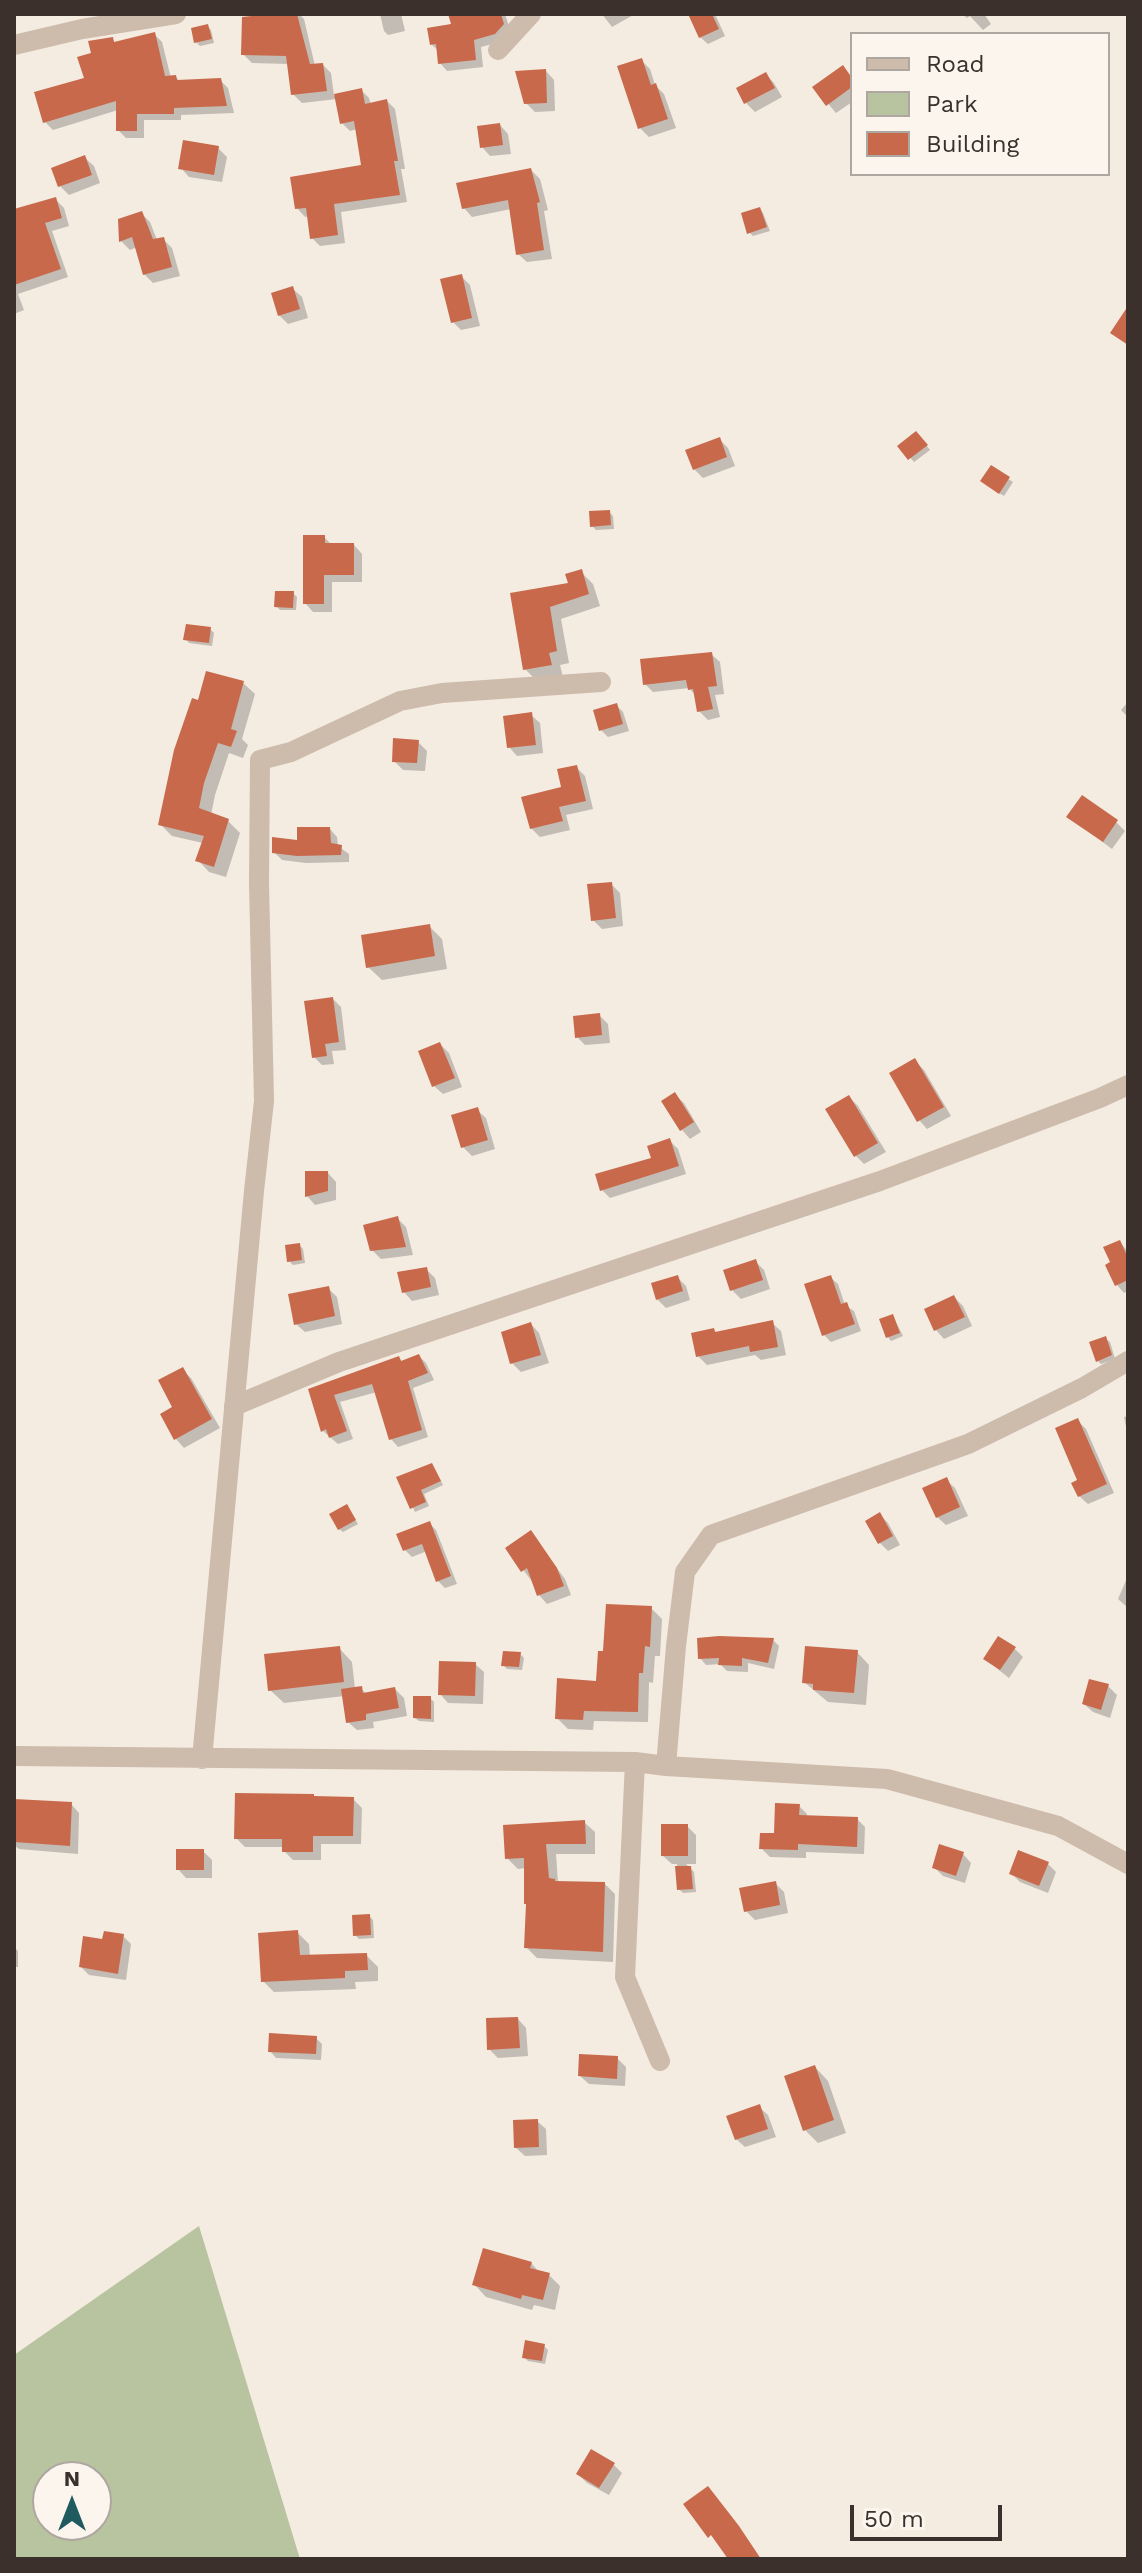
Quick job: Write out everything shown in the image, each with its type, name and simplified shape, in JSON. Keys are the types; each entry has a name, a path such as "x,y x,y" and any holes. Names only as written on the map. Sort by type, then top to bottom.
{"street":[{"path":"14,45 82,29 176,14"},
{"path":"498,50 531,14"},
{"path":"202,1759 264,1101 259,883 260,760 291,752 400,701 442,693 601,682"},
{"path":"234,1406 339,1362 880,1181 1128,1085"},
{"path":"666,1766 685,1572 711,1535 968,1444 1082,1388 1128,1361"},
{"path":"14,1756 635,1762 887,1779 1058,1826 1128,1864"},
{"path":"635,1762 625,1977 660,2061"}],"green space":[{"path":"199,2226 300,2559 14,2559 14,2355"}],"building":[{"path":"297,14 310,64 323,63 327,91 291,95 286,56 241,55 242,17"},
{"path":"448,14 501,14 504,24 495,34 474,40 476,60 438,64 436,44 430,45 427,28 451,24"},
{"path":"688,14 712,14 719,29 699,38"},
{"path":"208,24 212,39 194,43 191,28"},
{"path":"155,32 165,76 176,75 177,80 221,78 227,106 174,108 174,114 137,114 137,131 116,131 116,101 43,123 34,92 84,78 77,57 91,53 88,41 113,37 114,42"},
{"path":"642,58 651,85 656,83 668,119 638,129 617,66"},
{"path":"843,65 850,75 850,88 826,106 812,87"},
{"path":"546,69 547,103 524,104 515,71"},
{"path":"766,72 775,88 744,104 736,88"},
{"path":"362,88 365,104 387,99 398,161 394,161 400,195 334,204 338,235 310,239 306,208 295,209 290,177 361,165 354,121 340,124 334,94"},
{"path":"500,123 503,145 480,148 477,126"},
{"path":"183,140 219,146 214,175 178,169"},
{"path":"85,155 92,175 58,187 51,168"},
{"path":"531,168 540,202 537,203 544,250 516,255 508,200 462,209 456,183"},
{"path":"56,197 62,218 45,223 61,269 14,285 14,209"},
{"path":"760,207 767,227 747,234 741,213"},
{"path":"142,211 153,239 164,237 172,267 143,275 132,237 119,242 118,219"},
{"path":"462,274 472,318 451,323 440,279"},
{"path":"293,286 300,309 278,316 271,293"},
{"path":"1128,306 1128,345 1110,333"},
{"path":"916,431 928,445 908,460 897,446"},
{"path":"720,437 727,457 693,470 685,450"},
{"path":"991,465 1010,477 999,494 980,481"},
{"path":"610,510 611,525 590,527 589,511"},
{"path":"303,535 325,535 325,543 354,543 354,575 324,575 324,604 303,604"},
{"path":"582,569 589,594 550,607 557,651 549,653 552,665 523,670 510,593 568,583 565,574"},
{"path":"275,591 294,591 293,608 274,607"},
{"path":"186,624 211,627 209,643 183,640"},
{"path":"712,652 717,686 708,687 713,709 697,712 693,689 688,690 686,680 643,685 640,659"},
{"path":"206,671 244,681 231,729 237,731 231,747 218,743 199,808 229,819 214,867 195,861 204,836 158,825 174,750 192,698 198,700"},
{"path":"617,703 623,724 599,731 593,710"},
{"path":"532,712 536,745 507,748 503,716"},
{"path":"393,738 419,740 417,763 392,762"},
{"path":"577,765 586,801 559,807 563,821 530,829 521,797 561,787 557,769"},
{"path":"1082,795 1118,820 1103,842 1066,817"},
{"path":"297,827 330,827 331,843 342,845 341,855 272,853 272,837 297,840"},
{"path":"612,882 616,918 591,921 587,884"},
{"path":"430,924 435,956 366,968 361,935"},
{"path":"333,997 339,1042 325,1044 327,1056 312,1058 304,1001"},
{"path":"600,1013 602,1035 575,1038 573,1016"},
{"path":"440,1042 455,1078 432,1087 418,1051"},
{"path":"915,1058 944,1107 917,1122 889,1073"},
{"path":"675,1092 694,1122 680,1131 661,1101"},
{"path":"849,1095 878,1143 854,1157 825,1109"},
{"path":"478,1107 488,1140 461,1148 451,1115"},
{"path":"670,1138 679,1166 600,1191 595,1174 651,1158 647,1146"},
{"path":"305,1171 328,1171 328,1191 305,1197"},
{"path":"398,1216 406,1247 370,1251 363,1225"},
{"path":"1120,1240 1128,1258 1128,1280 1115,1286 1105,1265 1110,1262 1103,1247"},
{"path":"300,1243 302,1260 287,1262 285,1245"},
{"path":"756,1259 763,1280 730,1291 723,1270"},
{"path":"427,1267 431,1287 402,1293 397,1272"},
{"path":"678,1275 683,1291 656,1300 651,1283"},
{"path":"831,1275 841,1304 847,1302 855,1324 822,1336 804,1284"},
{"path":"329,1286 335,1316 294,1325 288,1294"},
{"path":"954,1295 965,1317 934,1331 924,1309"},
{"path":"893,1314 900,1333 886,1338 879,1319"},
{"path":"773,1320 778,1347 750,1352 749,1346 696,1357 691,1333 714,1328 715,1332"},
{"path":"531,1322 541,1355 510,1364 501,1332"},
{"path":"1106,1336 1112,1355 1096,1362 1089,1342"},
{"path":"419,1354 428,1373 408,1381 422,1430 389,1440 372,1384 334,1395 347,1431 329,1438 326,1429 321,1432 308,1389 399,1356 401,1361"},
{"path":"183,1367 212,1419 174,1440 160,1414 172,1407 158,1380"},
{"path":"1078,1418 1107,1484 1078,1497 1071,1483 1077,1480 1055,1428"},
{"path":"432,1463 441,1481 421,1490 426,1502 410,1509 396,1477"},
{"path":"947,1477 960,1507 936,1518 922,1488"},
{"path":"347,1504 356,1520 338,1530 329,1514"},
{"path":"880,1512 893,1536 878,1544 865,1521"},
{"path":"430,1521 451,1576 436,1582 422,1544 403,1551 396,1534"},
{"path":"531,1530 557,1568 564,1586 537,1596 527,1568 521,1572 505,1548"},
{"path":"606,1604 652,1606 650,1647 645,1646 643,1673 639,1673 638,1712 584,1711 583,1720 555,1719 557,1678 596,1681 598,1651 603,1651"},
{"path":"998,1636 1016,1647 1000,1670 983,1659"},
{"path":"697,1638 774,1638 768,1663 742,1658 742,1666 718,1665 719,1658 698,1659"},
{"path":"340,1646 344,1682 268,1691 264,1654"},
{"path":"805,1646 858,1650 854,1693 813,1690 813,1684 802,1683"},
{"path":"503,1651 521,1652 519,1667 501,1666"},
{"path":"439,1661 476,1662 475,1696 438,1695"},
{"path":"1089,1679 1109,1684 1101,1710 1082,1704"},
{"path":"362,1686 363,1693 395,1687 399,1708 366,1714 366,1720 346,1723 341,1689"},
{"path":"413,1696 431,1696 431,1719 413,1718"},
{"path":"235,1793 354,1797 353,1836 313,1836 313,1852 282,1852 282,1839 234,1839"},
{"path":"14,1799 72,1802 70,1846 14,1842"},
{"path":"775,1803 800,1804 799,1815 858,1817 857,1847 798,1844 798,1850 759,1849 760,1833 774,1833"},
{"path":"585,1820 586,1844 546,1844 549,1878 555,1881 605,1882 603,1952 524,1948 524,1858 505,1859 503,1825"},
{"path":"661,1824 688,1824 688,1856 661,1856"},
{"path":"939,1844 964,1852 956,1876 932,1868"},
{"path":"176,1849 204,1849 204,1870 176,1870"},
{"path":"1018,1850 1049,1862 1039,1886 1009,1874"},
{"path":"675,1866 691,1866 693,1889 677,1890"},
{"path":"776,1881 780,1905 744,1912 739,1888"},
{"path":"370,1914 371,1935 353,1936 352,1915"},
{"path":"298,1930 300,1955 367,1953 368,1970 345,1971 345,1978 261,1982 258,1933"},
{"path":"104,1931 124,1934 118,1974 79,1967 83,1936 102,1939"},
{"path":"518,2017 520,2048 487,2050 486,2018"},
{"path":"269,2033 317,2036 316,2054 268,2052"},
{"path":"579,2054 618,2056 617,2079 578,2076"},
{"path":"815,2065 834,2120 803,2131 784,2076"},
{"path":"760,2104 768,2129 735,2140 726,2116"},
{"path":"538,2119 539,2147 514,2148 513,2120"},
{"path":"483,2248 532,2262 530,2268 550,2273 543,2300 522,2295 521,2299 472,2285"},
{"path":"525,2340 545,2344 542,2361 522,2358"},
{"path":"591,2449 615,2463 599,2488 576,2474"},
{"path":"708,2486 761,2559 728,2559 683,2504"}]}
